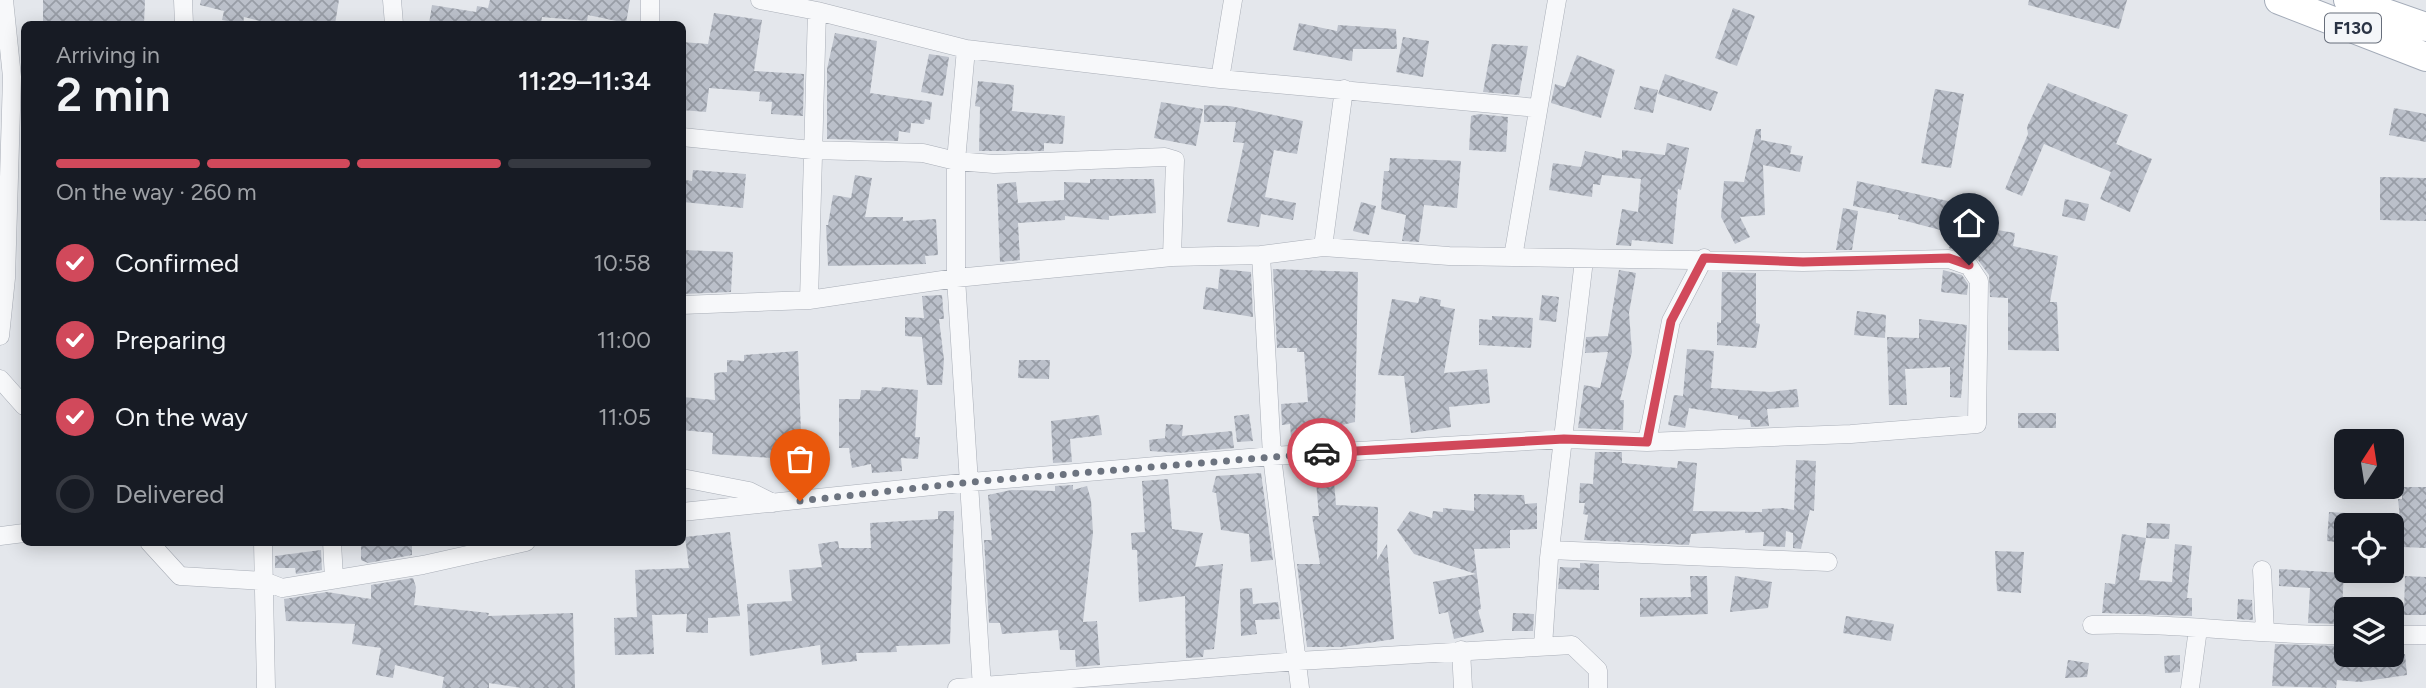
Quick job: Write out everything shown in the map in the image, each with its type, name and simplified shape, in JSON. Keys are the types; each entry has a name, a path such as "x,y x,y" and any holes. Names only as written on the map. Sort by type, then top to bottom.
{"main road":[{"name":"F130","path":"2279,0 2426,57"},
{"name":"F130","path":"2348,0 2426,27"}],"street":[{"path":"0,336 6,278 6,113 12,77 4,0"},
{"path":"183,0 184,21"},
{"path":"391,0 394,21"},
{"path":"650,0 650,21"},
{"path":"760,0 817,11 966,49 1220,79 1538,108"},
{"path":"1220,79 1233,0"},
{"path":"1513,257 1557,0"},
{"path":"809,300 817,11"},
{"path":"966,49 956,161 956,278 982,687"},
{"path":"1324,247 1343,89"},
{"path":"686,137 812,150 923,153 956,161 994,164 1166,157 1175,160 1172,257"},
{"path":"686,304 809,300 956,278 1172,257 1261,255 1324,247 1449,256 1584,260 1704,258 1803,262 1949,258 1969,265 1979,281 1976,424 1851,434 1647,442 1564,439 1272,456 971,482 686,512"},
{"path":"1261,255 1272,456 1300,688"},
{"path":"1647,442 1671,321 1704,258"},
{"path":"1543,646 1550,550 1584,260"},
{"path":"0,379 21,403"},
{"path":"686,479 749,491 773,503"},
{"path":"0,536 21,533"},
{"path":"153,546 180,576 264,581 282,588 422,565 508,546"},
{"path":"263,546 266,688"},
{"path":"332,546 334,579"},
{"path":"1550,550 1828,562"},
{"path":"2262,570 2265,632"},
{"path":"2092,625 2132,624 2334,635"},
{"path":"2190,688 2198,629"},
{"path":"2404,635 2426,635"},
{"path":"957,688 1298,661 1572,645 1598,670 1598,688"},
{"path":"1461,650 1463,688"}],"building":[{"path":"43,0 145,0 144,21 43,21"},
{"path":"201,0 339,0 336,21 259,21 244,17 243,21 227,21 222,20 224,11 200,5"},
{"path":"490,0 630,0 626,21 588,15 587,21 542,17 541,21 429,21 432,5 476,12 477,6 488,8"},
{"path":"2029,0 2127,0 2119,29 2028,5"},
{"path":"1733,8 1755,16 1737,66 1715,58"},
{"path":"714,13 762,20 754,71 804,74 803,116 771,114 772,102 759,101 760,92 709,88 706,112 686,110 686,42 708,44"},
{"path":"1299,23 1337,31 1338,25 1396,29 1397,49 1353,49 1352,61 1293,50"},
{"path":"835,33 877,41 870,93 932,102 930,120 925,119 924,124 911,123 910,133 899,131 898,141 827,139 827,69"},
{"path":"1403,37 1429,41 1423,77 1396,72"},
{"path":"1492,44 1528,46 1519,95 1483,92"},
{"path":"929,54 949,57 943,96 921,92"},
{"path":"1577,55 1615,70 1601,118 1551,103 1555,84 1565,87"},
{"path":"1665,74 1718,92 1711,111 1658,94"},
{"path":"978,81 1014,85 1012,111 1065,116 1063,144 1044,143 1044,151 979,151 980,107 975,106"},
{"path":"2048,83 2128,115 2116,144 2152,159 2130,212 2100,199 2111,172 2044,144 2022,196 2005,189 2028,134 2027,127"},
{"path":"1640,86 1658,90 1653,113 1634,109"},
{"path":"1935,89 1964,94 1951,168 1921,163"},
{"path":"1161,102 1203,109 1196,146 1154,138"},
{"path":"1204,105 1230,106 1303,121 1297,154 1274,150 1265,197 1296,203 1293,220 1261,214 1259,227 1227,222 1244,143 1233,142 1236,122 1204,122"},
{"path":"2394,108 2426,114 2426,142 2389,135"},
{"path":"1479,114 1508,117 1506,152 1469,150 1471,116"},
{"path":"1756,129 1761,129 1761,140 1792,146 1790,154 1803,156 1800,172 1763,165 1765,215 1740,217 1750,237 1735,244 1721,217 1724,181 1744,182"},
{"path":"1667,143 1689,148 1681,190 1678,189 1673,244 1632,240 1631,246 1616,245 1622,209 1638,212 1641,179 1602,175 1600,185 1593,184 1592,197 1549,190 1553,163 1581,167 1585,151 1622,159 1622,150 1665,155"},
{"path":"1390,158 1461,161 1457,208 1424,205 1419,242 1402,241 1406,215 1381,209 1384,171 1389,171"},
{"path":"693,170 746,174 743,208 686,202 686,180 692,181"},
{"path":"855,175 872,178 865,217 903,217 903,221 936,219 938,255 925,256 926,264 828,266 826,225 833,195 851,198"},
{"path":"2380,177 2426,178 2426,221 2380,220"},
{"path":"1090,179 1154,179 1156,213 1109,216 1109,220 1065,216 1065,220 1018,223 1020,260 1000,262 997,184 1016,182 1018,203 1064,200 1064,182 1090,183"},
{"path":"1857,181 1957,203 1956,208 1978,217 1974,226 2015,233 2013,246 2058,256 2050,302 2057,302 2059,351 2008,350 2008,298 1990,297 1989,275 1978,260 1949,248 1952,233 1898,219 1899,215 1853,206"},
{"path":"2065,199 2089,204 2085,221 2062,216"},
{"path":"1361,202 1376,206 1369,235 1353,231"},
{"path":"1843,208 1858,211 1852,250 1836,250"},
{"path":"686,250 733,252 731,292 686,294"},
{"path":"1220,269 1251,272 1253,317 1203,309 1206,287 1218,289"},
{"path":"1273,269 1358,272 1355,422 1320,430 1321,435 1291,437 1290,424 1282,425 1281,404 1308,402 1304,352 1297,352 1297,348 1277,348"},
{"path":"1619,270 1636,273 1629,313 1632,352 1620,400 1624,400 1623,430 1578,428 1584,385 1600,388 1608,352 1585,353 1586,337 1608,336"},
{"path":"1943,270 1962,275 1968,284 1967,295 1941,292"},
{"path":"1722,272 1756,273 1756,323 1760,324 1756,348 1717,345 1717,322 1721,323"},
{"path":"942,295 944,319 939,319 944,360 942,385 927,385 922,337 905,336 905,317 924,318 922,296"},
{"path":"1542,295 1559,297 1556,322 1539,320"},
{"path":"1420,296 1441,300 1440,306 1455,309 1444,373 1487,369 1490,403 1449,407 1451,427 1411,433 1404,376 1378,375 1392,299 1418,303"},
{"path":"1857,311 1886,315 1885,338 1854,335"},
{"path":"1492,316 1533,318 1531,348 1479,345 1479,319 1492,320"},
{"path":"1919,319 1967,325 1961,398 1950,397 1950,367 1905,369 1907,405 1889,405 1887,337 1919,338"},
{"path":"1687,349 1714,351 1711,388 1770,392 1797,389 1799,407 1767,409 1769,426 1751,427 1750,420 1738,419 1738,416 1689,408 1685,428 1668,425 1674,395 1683,396"},
{"path":"798,351 802,462 772,462 772,458 712,454 713,433 686,430 686,397 715,400 714,373 727,372 727,360 744,361 744,355"},
{"path":"1019,360 1050,360 1049,379 1018,378"},
{"path":"882,387 918,390 915,437 920,437 918,459 901,458 902,471 872,473 871,464 852,468 849,448 839,448 839,399 860,399 861,390 881,391"},
{"path":"2018,413 2056,413 2056,428 2018,428"},
{"path":"1249,414 1253,441 1237,442 1234,416"},
{"path":"1099,415 1102,435 1070,439 1072,462 1053,463 1051,421"},
{"path":"1166,424 1183,425 1182,436 1232,431 1234,448 1178,453 1150,451 1149,440 1165,438"},
{"path":"1595,452 1622,452 1622,463 1677,468 1678,461 1697,463 1693,511 1762,512 1762,509 1783,508 1794,510 1796,460 1816,461 1814,511 1810,510 1801,549 1793,548 1793,533 1786,531 1785,547 1763,546 1764,532 1745,533 1745,530 1691,534 1689,545 1584,540 1588,515 1583,514 1585,503 1579,503 1580,483 1593,484"},
{"path":"1333,469 1336,505 1378,507 1377,560 1387,544 1394,639 1342,647 1307,647 1297,564 1320,564 1312,516 1319,516 1315,470"},
{"path":"1261,473 1273,560 1251,562 1249,534 1221,530 1216,493 1212,492 1216,476"},
{"path":"1168,479 1172,529 1203,533 1195,567 1223,564 1214,649 1204,650 1203,657 1186,658 1185,596 1139,602 1137,550 1132,550 1131,533 1145,532 1142,481"},
{"path":"1073,485 1073,490 1087,486 1091,500 1093,533 1083,622 1097,621 1100,665 1076,667 1075,650 1060,650 1058,630 1002,634 1000,623 989,623 984,540 992,540 988,495 1011,490 1055,491 1055,486"},
{"path":"2404,487 2426,487 2426,548 2404,547 2404,513 2399,513 2398,499 2404,499"},
{"path":"1474,494 1524,495 1525,504 1537,503 1537,529 1510,530 1510,548 1474,549 1481,609 1478,610 1484,632 1454,639 1448,612 1439,614 1433,582 1476,574 1414,554 1397,530 1410,511 1432,518 1433,511 1443,512 1443,508 1474,511"},
{"path":"938,511 954,511 950,644 896,646 897,652 856,653 857,661 822,665 820,645 750,656 747,604 792,601 789,570 822,567 818,544 838,541 839,548 871,548 870,523 938,519"},
{"path":"2329,512 2346,513 2334,513 2334,542 2327,541"},
{"path":"2147,523 2170,524 2169,539 2146,538"},
{"path":"730,532 740,616 708,618 708,633 686,632 687,614 652,615 654,654 615,655 614,618 637,617 635,570 689,568 686,537"},
{"path":"2122,534 2146,538 2139,580 2172,582 2175,544 2192,546 2187,598 2192,598 2192,616 2102,613 2105,583 2115,584"},
{"path":"361,546 412,546 412,555 368,563 361,560"},
{"path":"321,550 322,570 296,574 295,568 275,568 275,556"},
{"path":"1995,551 2024,552 2021,593 1997,591"},
{"path":"1580,563 1599,564 1599,590 1558,589 1560,567 1580,568"},
{"path":"2279,569 2334,572 2334,583 2343,583 2343,597 2334,597 2334,624 2308,623 2310,588 2279,586"},
{"path":"1690,576 1707,576 1708,614 1640,617 1640,598 1691,597"},
{"path":"1735,576 1772,582 1768,608 1730,612"},
{"path":"2405,576 2426,577 2426,615 2404,615"},
{"path":"413,578 416,587 414,605 489,613 488,616 573,613 575,688 522,688 489,683 489,688 442,688 444,677 395,665 393,678 376,675 381,648 352,644 355,624 286,621 284,599 327,592 371,599 371,585"},
{"path":"1252,588 1253,604 1278,602 1280,619 1255,620 1257,634 1241,636 1240,589"},
{"path":"2238,599 2252,600 2253,620 2237,619"},
{"path":"1513,613 1534,614 1533,631 1512,631"},
{"path":"1846,616 1894,624 1891,641 1843,633"},
{"path":"2275,644 2334,646 2334,667 2404,667 2405,654 2407,675 2360,682 2337,680 2336,688 2272,686"},
{"path":"2180,655 2180,672 2165,673 2164,656"},
{"path":"2068,660 2089,663 2087,677 2065,678"}],"way so far":[{"path":"800,501 971,482 1322,453"}],"route":[{"path":"1322,453 1564,439 1647,442 1671,321 1704,258 1803,262 1949,258 1969,265"}]}
